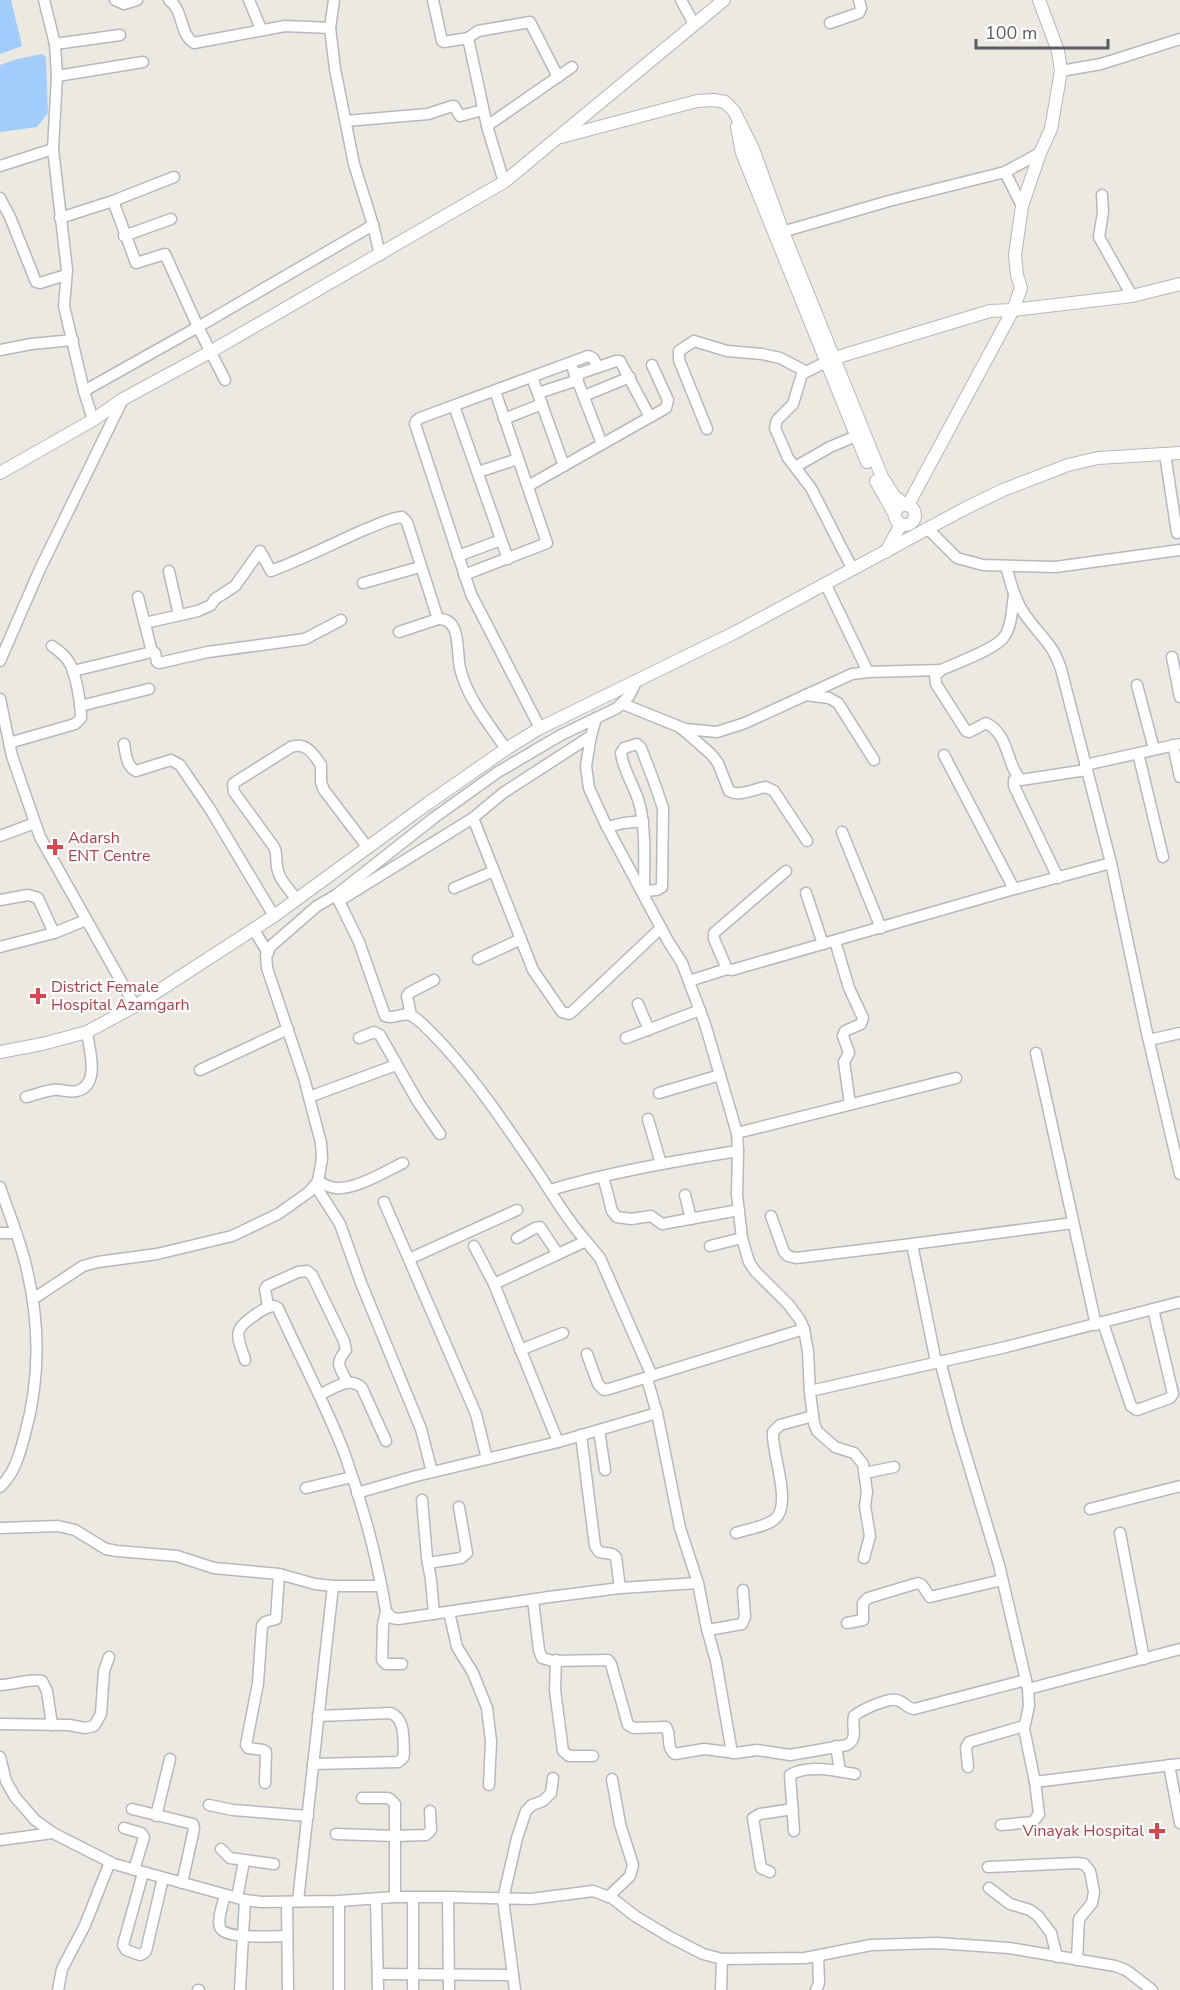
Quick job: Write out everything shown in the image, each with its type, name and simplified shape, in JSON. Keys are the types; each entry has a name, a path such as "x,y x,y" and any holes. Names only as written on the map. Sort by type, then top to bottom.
{"street":[{"path":"44,0 55,44 57,76 53,149 66,275 64,306 93,420"},
{"path":"115,0 123,4 137,0"},
{"path":"169,0 177,8 189,39 194,43 285,26 330,28"},
{"path":"249,0 261,29"},
{"path":"333,0 330,28 335,69 354,164 374,225 380,255"},
{"path":"433,0 444,42 468,38 478,31 530,22 558,77"},
{"path":"681,0 694,24"},
{"path":"0,473 93,420 123,399 210,352 504,182 724,0"},
{"path":"830,23 859,13 861,8 859,0"},
{"path":"1039,0 1058,51 1061,71 1051,129 1040,153 1022,206 1015,255 1021,288 1039,307"},
{"path":"55,44 120,35"},
{"path":"468,38 483,110 504,182"},
{"path":"1061,71 1101,64 1180,39"},
{"path":"57,76 143,62"},
{"path":"487,126 572,67"},
{"path":"557,138 697,101 725,102 734,111 753,149 779,233 856,436 886,502 903,520 928,529 957,558 983,566 1055,567 1180,550"},
{"path":"346,121 428,114 452,106 460,116 483,110"},
{"path":"0,166 53,149"},
{"path":"779,233 889,201 1005,172 1040,153"},
{"path":"1005,172 1022,206"},
{"path":"60,218 113,201 174,177"},
{"path":"1102,195 1103,212 1099,237 1132,296"},
{"path":"0,198 36,282 40,283 66,275"},
{"path":"113,201 124,236 136,263 165,254 225,380"},
{"path":"124,236 171,219"},
{"path":"84,391 374,225"},
{"path":"853,570 811,488 788,458 775,425 777,420 791,408 800,377 805,371 829,360 990,311 1132,296 1180,284"},
{"path":"903,520 897,509 907,505 1013,310 1021,288"},
{"path":"0,350 73,340"},
{"path":"707,429 679,360 679,351 691,342 698,341 727,351 772,356 805,371"},
{"path":"540,728 477,607 464,575 415,424 420,418 591,356 598,367"},
{"path":"829,360 882,477 894,496 912,507 915,514 903,520 885,553"},
{"path":"504,419 576,377 598,367 620,361 650,417"},
{"path":"570,363 602,444"},
{"path":"528,486 666,408 669,400 651,365"},
{"path":"532,377 564,465"},
{"path":"584,396 630,377"},
{"path":"464,575 508,560 547,543 495,392"},
{"path":"0,661 40,569 123,399"},
{"path":"454,406 508,560"},
{"path":"795,467 830,447 856,436"},
{"path":"0,1052 87,1032 135,1006 254,930 427,804 540,728 736,632 1003,490 1039,474 1068,465 1098,459 1180,453"},
{"path":"1165,454 1177,533"},
{"path":"478,472 518,459"},
{"path":"145,623 198,611 211,605 215,599 235,586 260,551 271,571 393,518 402,517 407,522 438,619"},
{"path":"458,556 501,540"},
{"path":"1006,566 1014,594 1022,609 1050,644 1059,662 1111,863 1149,1040 1175,1125 1180,1174"},
{"path":"363,583 420,567"},
{"path":"169,571 179,615"},
{"path":"826,585 868,672"},
{"path":"623,704 680,727 717,732 745,723 845,677 868,672 940,670 1000,641 1007,631 1014,594"},
{"path":"138,597 152,652 155,653 159,663 208,652 305,639 341,620"},
{"path":"399,632 438,619 452,622 456,633 459,663 466,685 506,749"},
{"path":"9,743 75,724 81,717 73,671 66,657 52,646"},
{"path":"73,671 152,652"},
{"path":"1172,657 1180,697"},
{"path":"940,670 935,676 936,684 964,729 968,732 986,723 991,726 1004,742 1018,777 1024,780 1177,745 1180,777"},
{"path":"338,898 435,817 498,772 561,735 623,704 637,680"},
{"path":"1137,685 1154,749"},
{"path":"80,706 149,689"},
{"path":"804,695 829,698 838,703 874,760"},
{"path":"0,699 12,756 40,837 135,1006"},
{"path":"596,718 586,766 587,777 594,800 607,827 680,959 700,1010 737,1132 736,1179 742,1238 749,1262 754,1271 789,1305 804,1329 813,1416 817,1431 821,1437 835,1447 857,1455 863,1464 867,1492 865,1504 870,1536 864,1558"},
{"path":"680,727 718,763 729,791 738,794 766,787 774,790 807,841"},
{"path":"33,1299 83,1266 157,1254 232,1236 278,1214 309,1192 317,1183 322,1159 321,1143 309,1097 267,968 271,946 317,906 338,898 473,818 503,793 591,736"},
{"path":"124,744 127,761 132,770 136,771 171,760 180,765 210,809 274,916"},
{"path":"637,744 641,748 654,779 664,817 662,887 645,894 643,822 637,796 621,753 624,748 637,744"},
{"path":"297,900 279,875 277,853 274,847 234,792 233,784 237,781 291,747 301,745 307,747 321,765 321,782 324,790 368,848"},
{"path":"1138,753 1163,857"},
{"path":"944,755 1014,889"},
{"path":"1018,777 1014,780 1014,786 1058,878"},
{"path":"473,818 538,979 562,1012 569,1014 661,928"},
{"path":"607,827 643,822"},
{"path":"0,836 35,823"},
{"path":"842,832 881,928"},
{"path":"689,981 1111,863"},
{"path":"454,888 494,871"},
{"path":"727,969 714,939 714,933 786,871"},
{"path":"806,893 824,944"},
{"path":"0,900 28,895 38,898 54,933"},
{"path":"338,898 359,942 385,1016 392,1018 404,1014 411,1015 441,1042 466,1071 576,1230 600,1258 650,1378 680,1528 698,1583 716,1661 732,1753"},
{"path":"0,947 54,933 86,920"},
{"path":"254,930 268,953"},
{"path":"478,959 521,939"},
{"path":"835,941 849,988 863,1018 861,1024 843,1033 849,1053 843,1062 850,1104"},
{"path":"411,1015 407,996 434,980"},
{"path":"638,1004 649,1030"},
{"path":"626,1038 700,1010"},
{"path":"200,1070 288,1029"},
{"path":"26,1097 53,1090 76,1092 89,1083 92,1068 87,1032"},
{"path":"359,1038 370,1033 377,1033 440,1134"},
{"path":"1149,1040 1180,1033"},
{"path":"1036,1053 1073,1223 1099,1324 1131,1406 1137,1410 1173,1395 1153,1309"},
{"path":"309,1097 396,1065"},
{"path":"658,1093 720,1075"},
{"path":"737,1132 956,1078"},
{"path":"648,1119 661,1164"},
{"path":"550,1190 603,1176 738,1151"},
{"path":"317,1183 340,1189 353,1186 403,1163"},
{"path":"603,1176 612,1211 617,1217 631,1219 651,1216 662,1224 739,1209"},
{"path":"317,1183 340,1224 361,1283 421,1429 432,1472"},
{"path":"0,1187 27,1268 33,1299 37,1344 35,1391 21,1449 10,1474 0,1487"},
{"path":"685,1195 691,1219"},
{"path":"384,1202 476,1414 487,1460"},
{"path":"409,1259 517,1210"},
{"path":"771,1216 784,1252 791,1257 1073,1223"},
{"path":"517,1238 540,1227 558,1254"},
{"path":"0,1233 15,1233"},
{"path":"710,1246 742,1238"},
{"path":"494,1284 586,1241"},
{"path":"912,1244 938,1361 1002,1580 1027,1684 1029,1706 1024,1726 1039,1814 1033,1822 1001,1825"},
{"path":"474,1246 494,1284 558,1442"},
{"path":"268,1306 265,1289 270,1283 298,1272 307,1271 312,1275 346,1346 338,1364 348,1382"},
{"path":"810,1391 1006,1347 1180,1302"},
{"path":"245,1360 239,1340 238,1331 241,1326 268,1306 278,1308 319,1395 344,1454 357,1493 374,1552 386,1611 383,1625 382,1660 386,1664 402,1664"},
{"path":"587,1354 598,1384 604,1390 650,1378 804,1329"},
{"path":"520,1350 563,1333"},
{"path":"319,1395 348,1382 355,1382 362,1388 386,1442"},
{"path":"357,1493 432,1472 558,1442 657,1413"},
{"path":"736,1533 777,1517 781,1509 782,1494 773,1432 780,1425 813,1416"},
{"path":"599,1430 605,1470"},
{"path":"581,1435 595,1546 597,1551 616,1557 620,1588"},
{"path":"865,1473 894,1467"},
{"path":"306,1488 352,1477"},
{"path":"1090,1509 1180,1486"},
{"path":"422,1500 434,1614"},
{"path":"428,1563 461,1558 467,1553 459,1507"},
{"path":"0,1528 67,1527 106,1549 177,1556 221,1569 279,1574 315,1584 381,1586"},
{"path":"1120,1533 1144,1659"},
{"path":"265,1783 266,1752 248,1748 246,1745 258,1683 262,1626 265,1622 276,1619 279,1574"},
{"path":"847,1623 863,1620 863,1603 868,1598 918,1583 930,1597 1002,1580"},
{"path":"386,1611 392,1618 398,1619 620,1588 698,1583"},
{"path":"288,1990 287,1936 308,1816 333,1586"},
{"path":"708,1630 742,1623 745,1617 743,1590"},
{"path":"534,1600 540,1654 545,1660 608,1660 628,1725 634,1728 666,1727 669,1746 675,1754 698,1750 732,1753 757,1750 795,1755 847,1744 854,1739 853,1719 859,1712 893,1700 914,1709 1144,1659 1180,1649"},
{"path":"449,1612 457,1647 473,1673 487,1708 491,1741 489,1785"},
{"path":"0,1724 85,1728 94,1726 101,1714 104,1671 109,1657"},
{"path":"556,1660 555,1690 563,1751 569,1756 593,1756"},
{"path":"0,1685 42,1681 52,1725"},
{"path":"313,1764 398,1762 404,1754 401,1723 399,1718 391,1713 318,1716"},
{"path":"968,1767 966,1748 969,1742 1024,1726"},
{"path":"836,1746 840,1771"},
{"path":"0,1757 6,1781 15,1797 35,1820 53,1833 110,1862 241,1899 293,1901 339,1901 394,1897 531,1899 593,1891 608,1897 670,1937 703,1954 722,1959 769,1960 818,1956 871,1945 937,1943 1009,1947 1115,1966 1126,1970 1152,1990"},
{"path":"156,1816 170,1759"},
{"path":"1035,1782 1175,1764 1180,1823"},
{"path":"794,1831 789,1777 793,1773 811,1770 855,1774"},
{"path":"515,1990 503,1899 517,1838 526,1811 532,1805 543,1801 551,1793 553,1778"},
{"path":"608,1897 630,1876 633,1865 620,1824 612,1779"},
{"path":"362,1798 388,1798 394,1804 394,1897"},
{"path":"209,1805 308,1816"},
{"path":"132,1809 193,1824 194,1829 182,1883"},
{"path":"770,1872 761,1868 753,1818 760,1814 793,1809"},
{"path":"336,1834 422,1835 429,1833 430,1810"},
{"path":"124,1828 141,1833 144,1837 123,1945 126,1950 140,1955 146,1951 163,1878"},
{"path":"0,1840 53,1833"},
{"path":"221,1849 230,1858 274,1864"},
{"path":"240,1990 243,1936 241,1899 244,1861"},
{"path":"58,1990 62,1969 86,1925 110,1862"},
{"path":"988,1867 1077,1863 1090,1870 1094,1898 1079,1919 1077,1960"},
{"path":"989,1888 1010,1904 1030,1910 1038,1916 1051,1933 1057,1957"},
{"path":"225,1895 219,1922 220,1929 226,1934 287,1936"},
{"path":"413,1897 413,1990"},
{"path":"448,1897 449,1990"},
{"path":"376,1899 378,1990"},
{"path":"339,1901 339,1990"},
{"path":"816,1990 819,1983 818,1956"},
{"path":"722,1959 722,1990"},
{"path":"378,1974 513,1975"}],"water":[{"path":"0,0 11,0 22,46 0,54"},
{"path":"42,54 46,57 48,113 37,127 0,132 0,65"}],"place":[{"name":"Adarsh ENT Centre","path":"55,847"},
{"name":"District Female Hospital Azamgarh","path":"38,996"},
{"name":"Vinayak Hospital","path":"1157,1831"}]}
